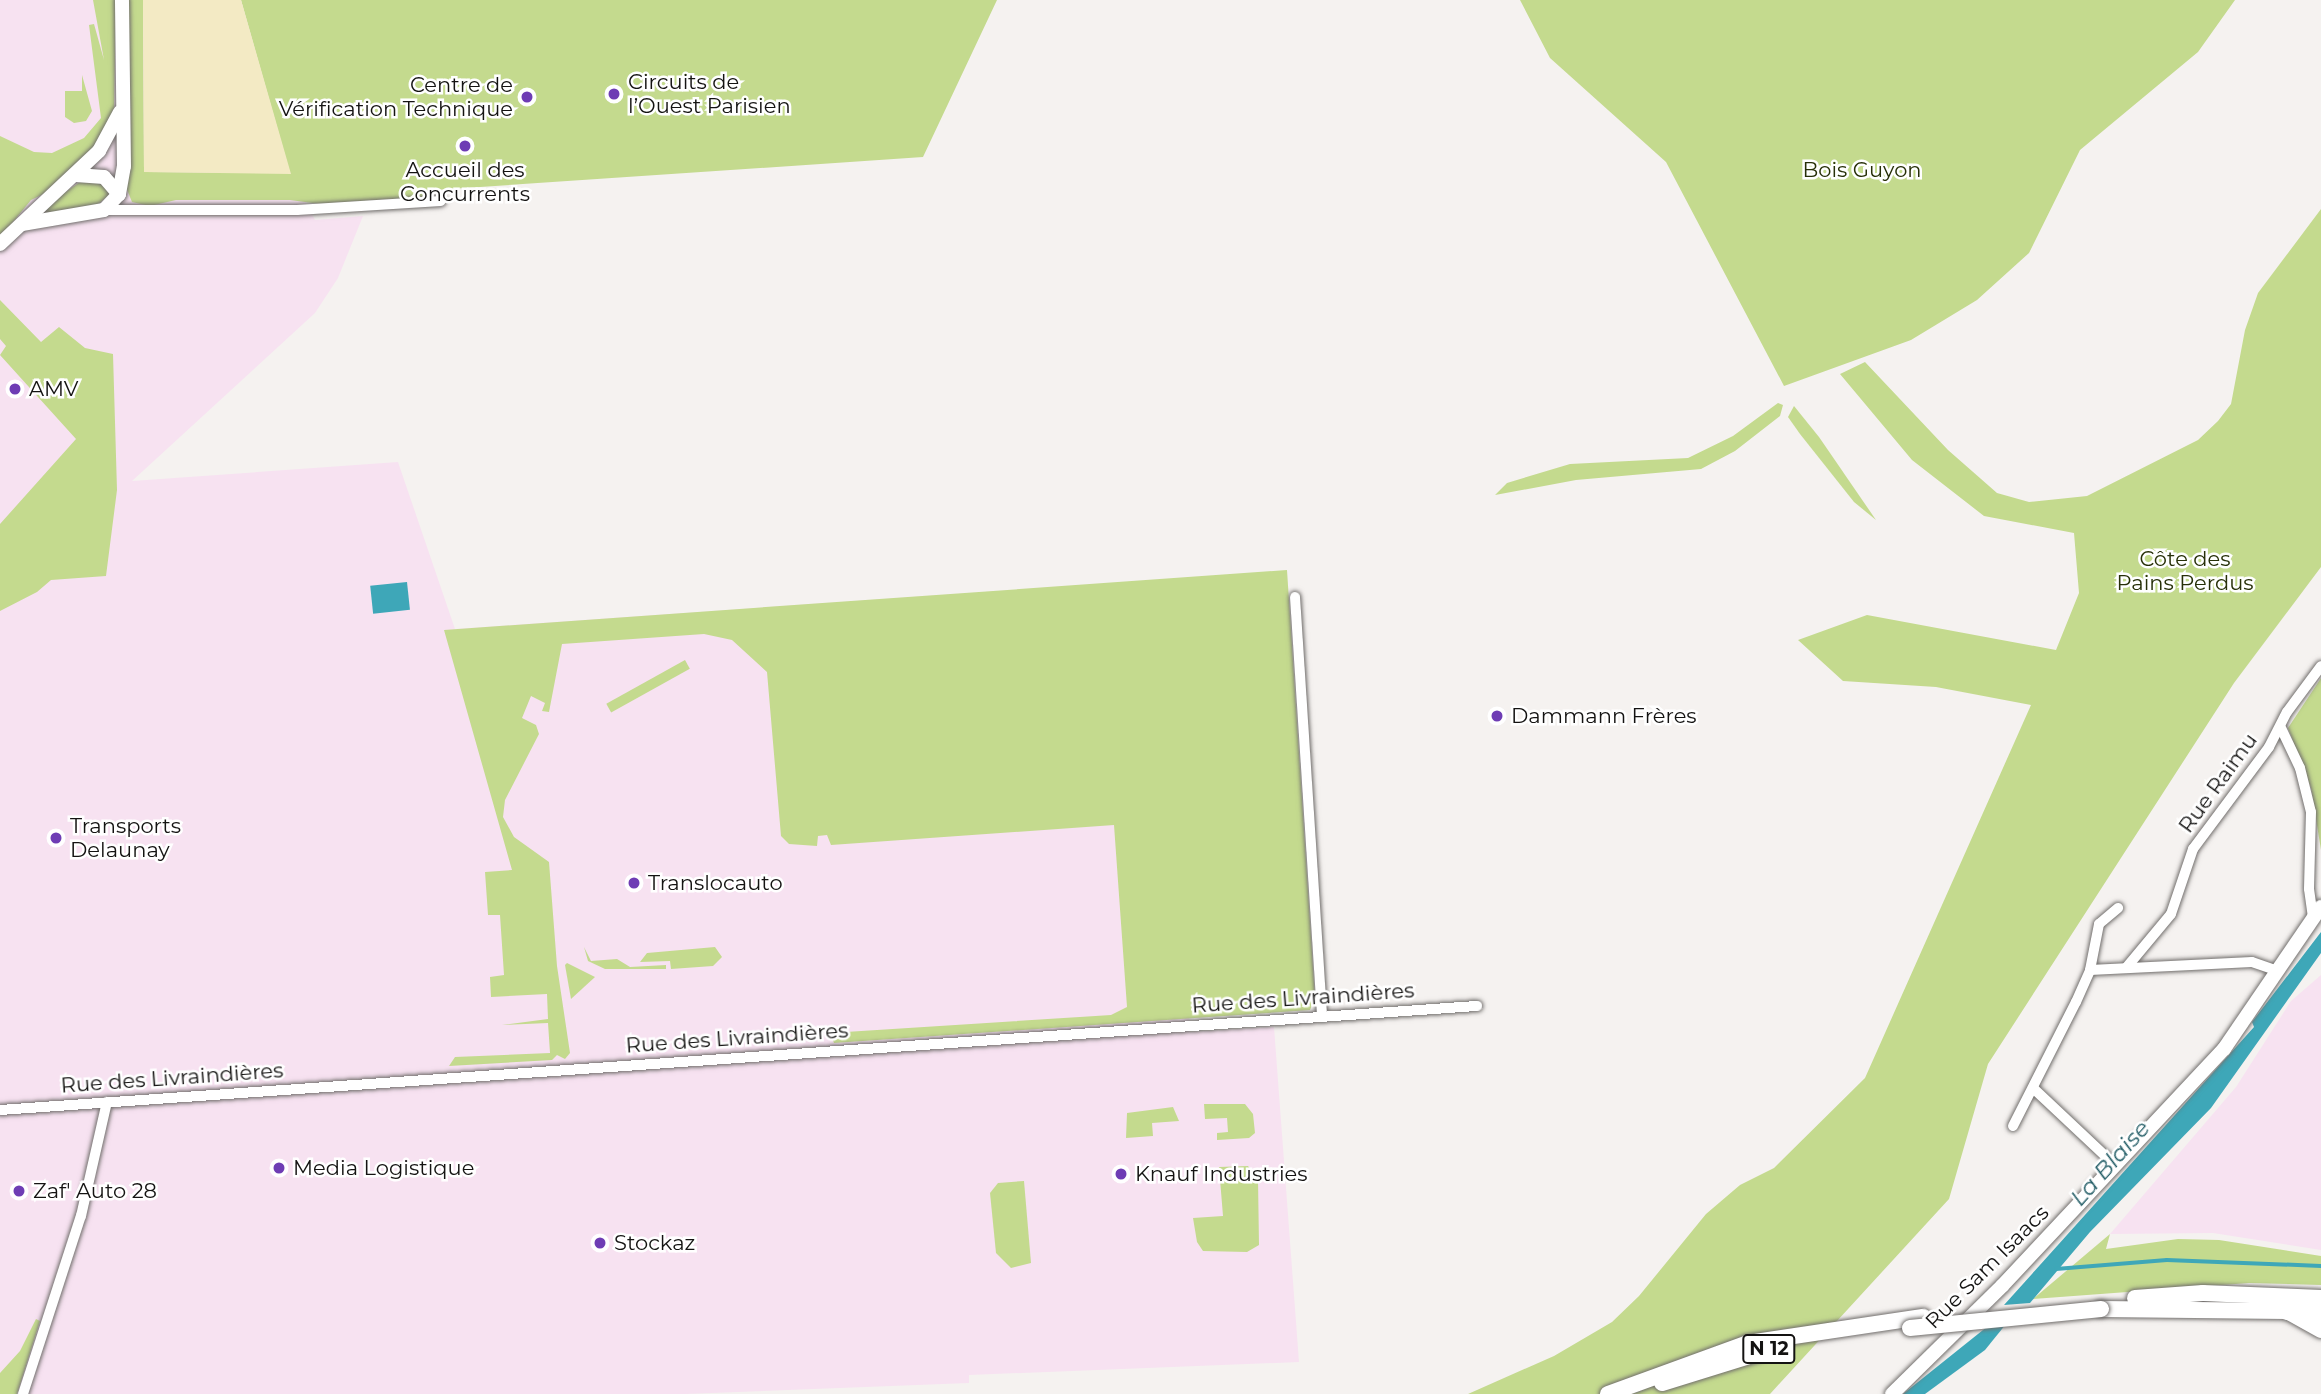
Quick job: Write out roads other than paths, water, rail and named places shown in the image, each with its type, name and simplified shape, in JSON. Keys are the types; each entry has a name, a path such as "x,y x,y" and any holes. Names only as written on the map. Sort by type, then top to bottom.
{"highway":[{"name":"N 12","path":"2287,1311 2321,1314"}],"main road":[{"path":"22,224 104,210 119,194 124,166 122,0"},
{"path":"0,244 76,175 110,136 122,104"},
{"path":"76,175 104,177 119,194"},
{"name":"Rue Sam Isaacs","path":"1892,1394 2116,1166 2224,1049 2317,913"},
{"name":"N 12","path":"1634,1394 1762,1351 1910,1328 2203,1293 2321,1298"},
{"name":"N 12","path":"1608,1394 1748,1343 1923,1317 2106,1304 2287,1311"},
{"path":"2287,1311 2321,1330"}],"street":[{"path":"104,210 297,210 441,201"},
{"path":"1295,597 1322,1016"},
{"name":"Rue Raimu","path":"2126,968 2171,914 2193,849 2281,728 2291,706 2321,666"},
{"path":"2281,728 2300,768 2311,813 2309,889 2317,913"},
{"path":"2013,1126 2090,970 2099,924 2118,908"},
{"path":"2090,970 2252,962 2278,971"},
{"name":"Rue des Livraindières","path":"0,1110 1477,1006"},
{"path":"2033,1088 2116,1166"},
{"path":"23,1394 81,1216 107,1102"}],"water":[{"path":"407,582 410,610 373,614 370,586"},
{"path":"2321,932 2321,953 2211,1108 2090,1232 2030,1303 2004,1305 2254,1027 2252,1022"},
{"path":"2006,1324 1985,1350 1925,1394 1903,1394 1988,1326"}],"waterway":[{"path":"2056,1269 2167,1260 2321,1266"}],"place":[{"name":"Circuits de l’Ouest Parisien","path":"614,94"},
{"name":"Centre de Vérification Technique","path":"527,97"},
{"name":"Accueil des Concurrents","path":"465,146"},
{"name":"AMV","path":"15,389"},
{"name":"Dammann Frères","path":"1497,716"},
{"name":"Transports Delaunay","path":"56,838"},
{"name":"Translocauto","path":"634,883"},
{"name":"Media Logistique","path":"279,1168"},
{"name":"Knauf Industries","path":"1121,1174"},
{"name":"Zaf' Auto 28","path":"19,1191"},
{"name":"Stockaz","path":"600,1243"}],"park label":[{"name":"Bois Guyon","path":"1862,170"},
{"name":"Côte des Pains Perdus","path":"2185,571"}],"water label":[{"name":"La Blaise","path":"2110,1163"}]}
